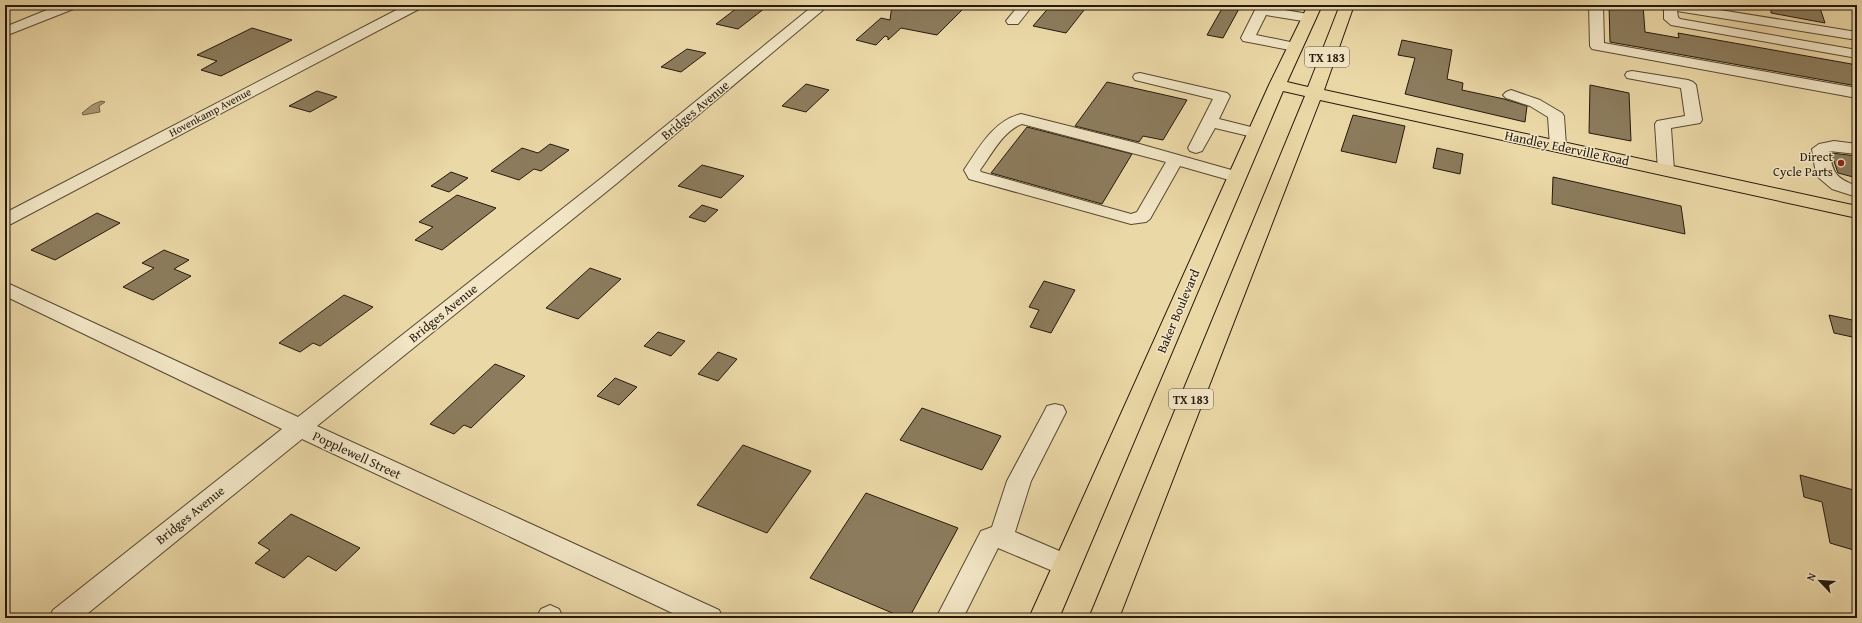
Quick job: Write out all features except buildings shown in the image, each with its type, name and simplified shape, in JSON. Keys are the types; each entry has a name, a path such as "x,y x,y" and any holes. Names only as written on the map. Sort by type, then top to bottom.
{"main road":[{"name":"TX 183","path":"1104,618 1314,93 1347,5"},
{"name":"Baker Boulevard","path":"1044,618 1236,177 1257,133 1277,84 1312,12"},
{"name":"Handley Ederville Road","path":"1277,84 1857,212"}],"street":[{"path":"5,32 71,5"},
{"name":"Hovenkamp Avenue","path":"5,220 416,5"},
{"name":"Bridges Avenue","path":"62,618 610,180 822,5"},
{"path":"1013,21 1026,5"},
{"path":"1596,5 1597,46 1857,93"},
{"path":"1857,36 1670,6 1671,19 1676,22 1857,54"},
{"path":"1295,47 1248,38 1262,10 1312,12"},
{"path":"1768,21 1771,39"},
{"path":"1632,75 1688,85 1694,120 1663,124 1666,170"},
{"path":"1140,77 1222,96 1196,148"},
{"path":"1511,95 1530,100 1548,108 1556,116 1558,146"},
{"path":"1175,160 1144,215 1140,218 1131,219 982,178 975,175 972,170 1004,126 1012,120 1021,119 1175,160 1236,177"},
{"path":"1210,122 1257,133"},
{"path":"1857,149 1837,145 1827,145 1820,149 1825,174 1838,185 1857,192"},
{"name":"Popplewell Street","path":"5,288 300,428 710,618"},
{"path":"1000,537 1019,481 1055,412"},
{"path":"949,618 990,538 1000,537 1067,566"}],"shaded area":[{"path":"101,101 105,102 99,106 100,112 83,115 82,113 92,105"}],"place":[{"name":"Direct Cycle Parts","path":"1841,163"}]}
